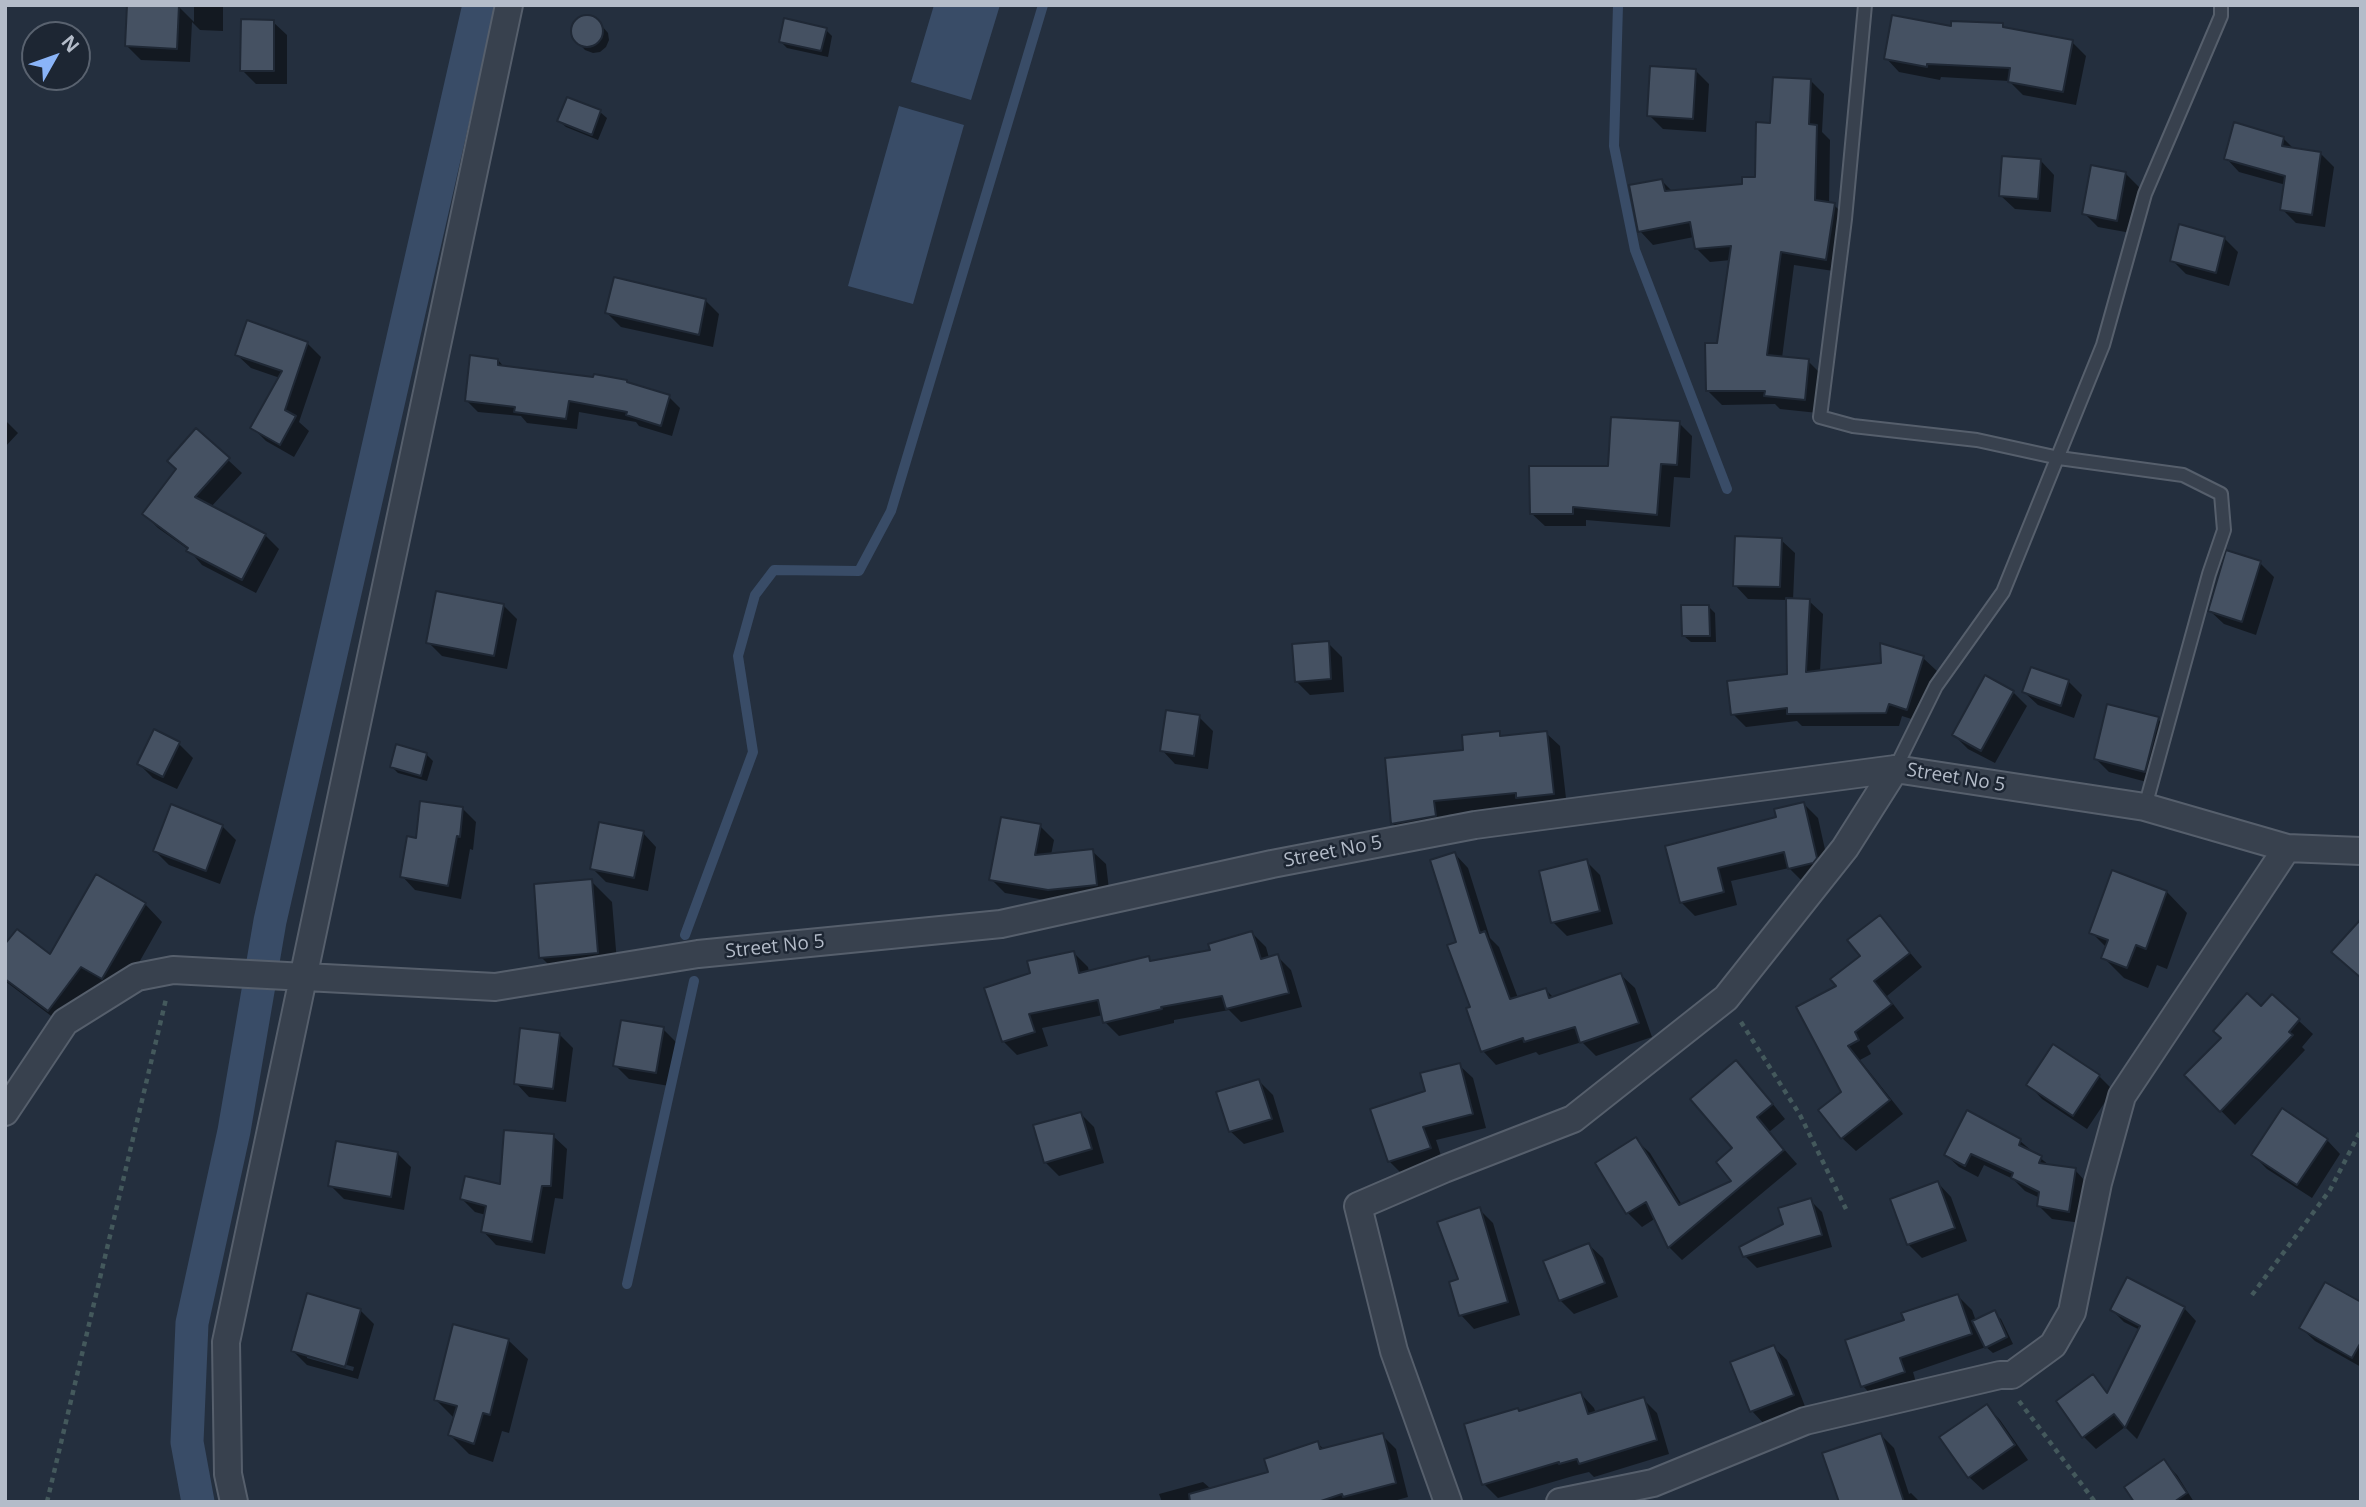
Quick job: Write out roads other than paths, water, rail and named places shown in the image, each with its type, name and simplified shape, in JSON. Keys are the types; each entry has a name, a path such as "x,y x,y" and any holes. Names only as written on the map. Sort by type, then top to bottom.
{"street":[{"path":"234,1502 228,1474 226,1342 292,976 509,5"},
{"path":"1448,1502 1394,1351 1358,1206 1573,1119 1726,998 1845,848 1895,769"},
{"name":"Street No 5","path":"5,1112 65,1022 137,977 173,970 495,987 698,954 1001,924 1272,864 1475,825 1895,769 2145,807 2287,848 2361,851"},
{"path":"1560,1502 1653,1483 1805,1421 2000,1375 2012,1375 2053,1345 2072,1312 2098,1182 2122,1096 2287,848"}],"lane":[{"path":"1865,5 1845,219 1820,417 1853,426 1977,440 2059,458 2183,475 2221,494 2224,530 2209,574 2145,807"},
{"path":"1895,769 1936,686 2003,592 2103,345 2146,194 2221,16 2221,5"}],"water":[{"path":"934,5 1000,5 971,100 911,82"},
{"path":"899,106 964,125 913,304 848,286"}],"waterway":[{"path":"198,1502 187,1442 192,1323 234,1131 270,921 479,5"},
{"path":"685,935 753,752 738,656 755,595 774,570 859,571 891,511 1043,5"},
{"path":"1618,5 1614,146 1635,250 1727,489"},
{"path":"627,1284 694,981"}]}
